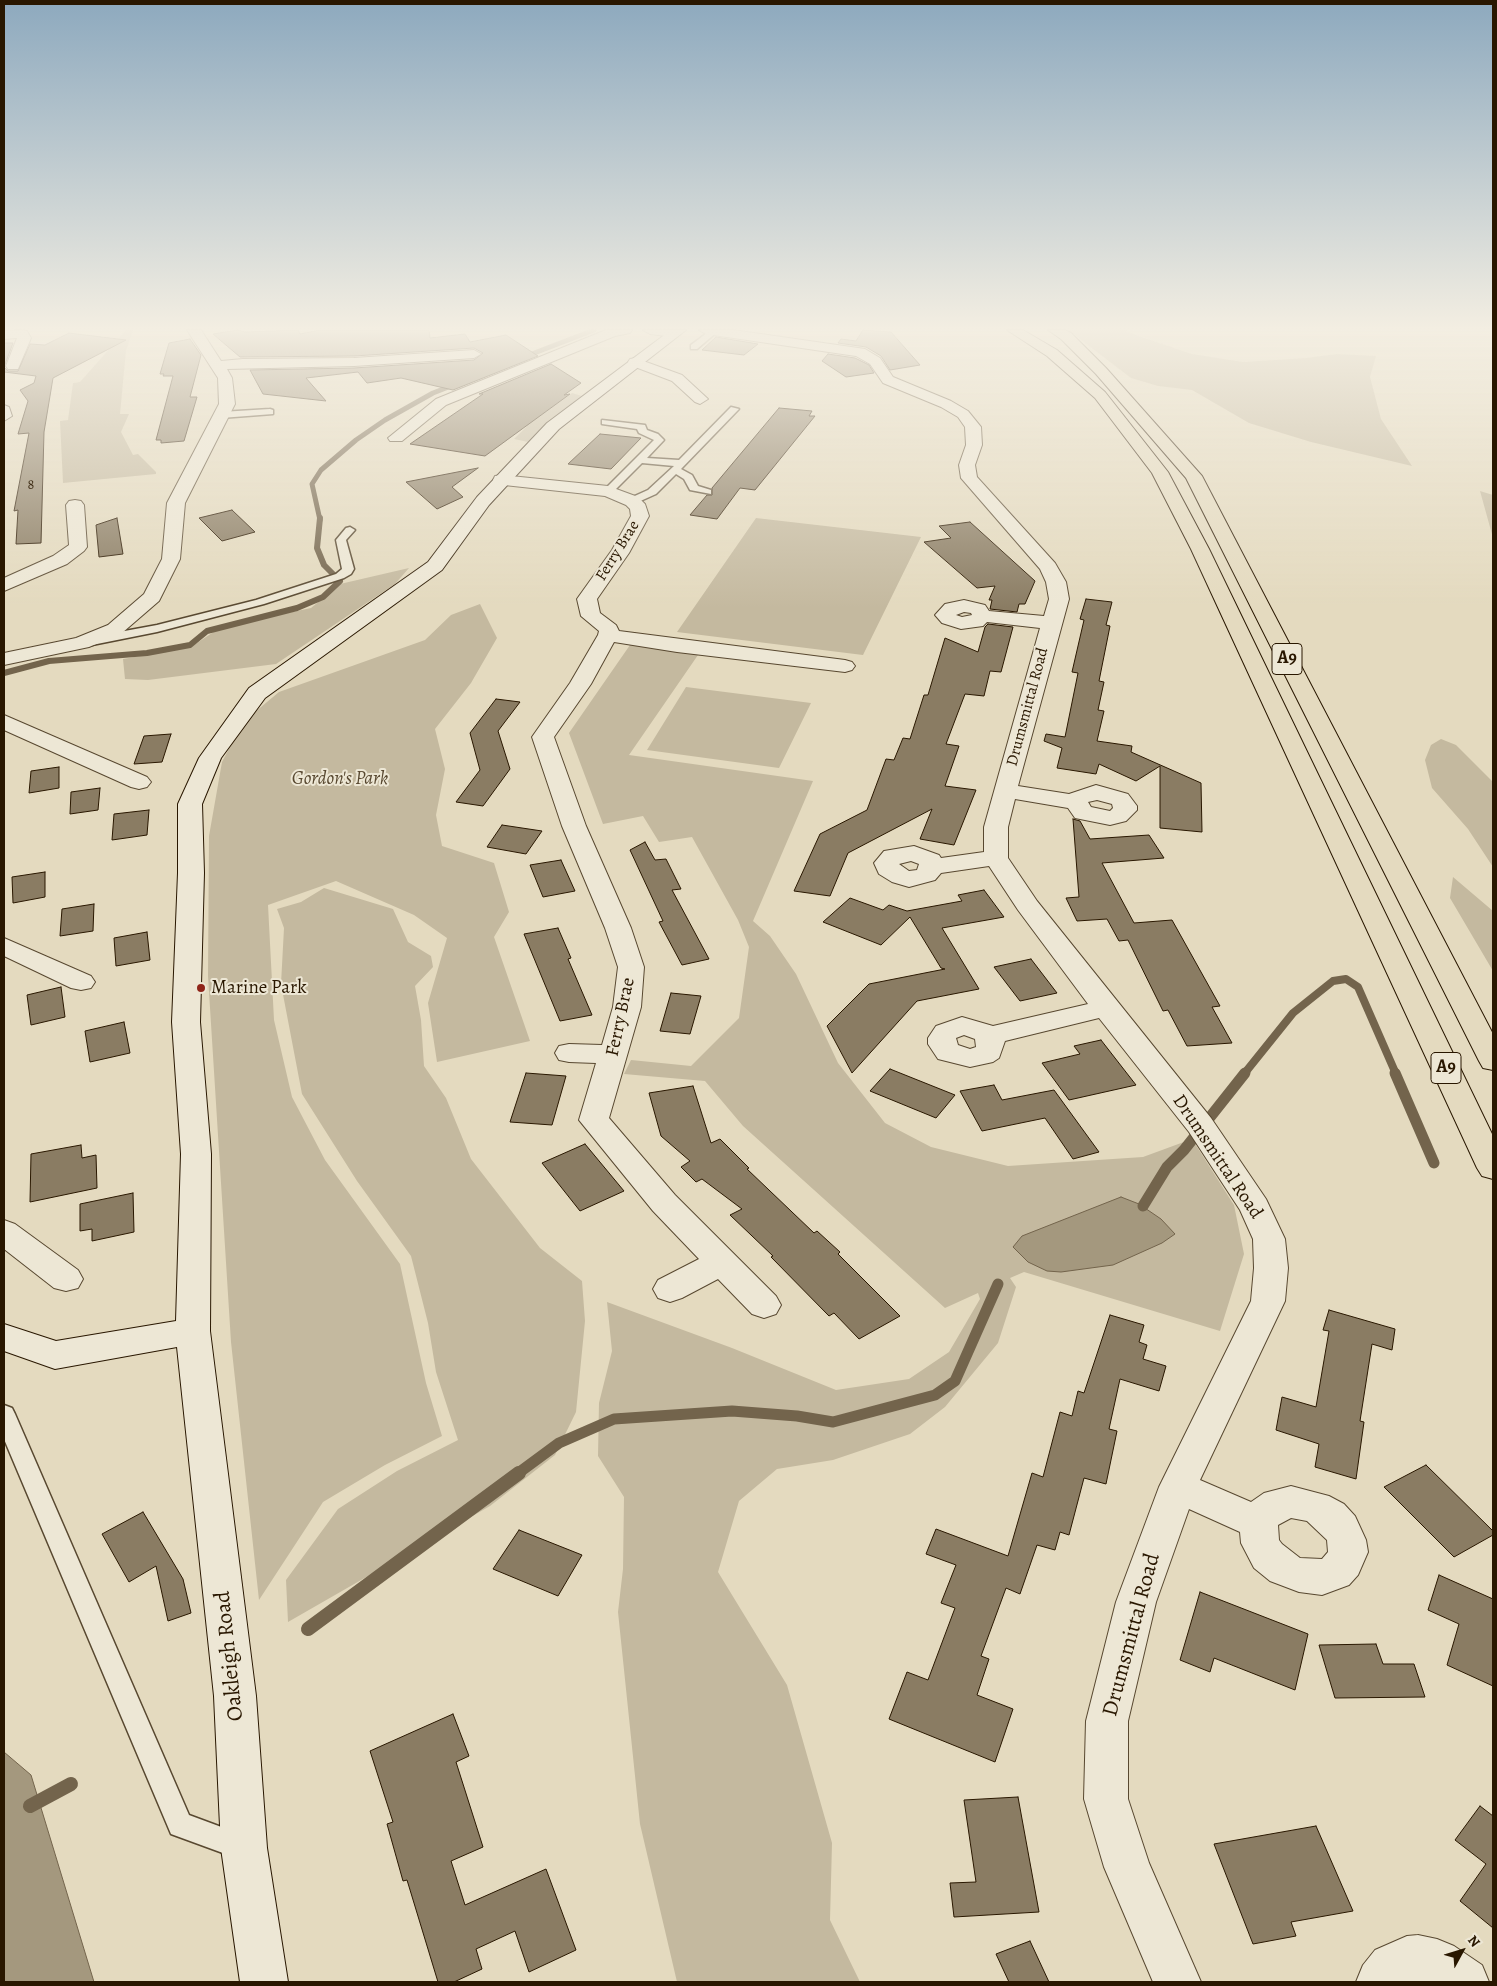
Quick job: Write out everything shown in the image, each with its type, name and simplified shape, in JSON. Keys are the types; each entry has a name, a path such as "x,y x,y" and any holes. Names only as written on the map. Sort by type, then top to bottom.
{"highway":[{"name":"A9","path":"1122,423 1160,472 1200,549 1493,1168"},
{"name":"A9","path":"1147,423 1194,476 1493,1061"}],"street":[{"path":"4,659 82,643 115,629 152,597 171,559 176,503 217,423"},
{"path":"396,438 415,423"},
{"name":"Oakleigh Road","path":"264,1982 244,1848 235,1696 193,1330 196,1154 186,1022 191,873 190,804 210,758 257,693 320,650 435,566 483,501 557,423"},
{"name":"Drumsmittal Road","path":"970,423 973,427 974,445 967,465 969,478 1048,567 1056,582 1059,599 996,827 996,858 1027,905 1106,1008 1200,1124 1255,1207 1269,1239 1271,1268 1268,1302 1178,1487 1136,1602 1107,1721 1106,1799 1127,1868 1177,1982"},
{"name":"Ferry Brae","path":"501,480 608,491 632,501 639,508 640,516 620,553 612,561 587,598 591,616 609,630 608,635 580,684 543,737 574,826 618,928 631,968 627,1007 594,1120 664,1203 764,1305"},
{"path":"4,585 60,560 78,547 75,505"},
{"name":"Drumsmittal Road","path":"983,616 1052,623"},
{"path":"608,635 677,646 845,666"},
{"path":"4,722 139,782"},
{"name":"Drumsmittal Road","path":"1006,791 1076,802"},
{"path":"932,866 996,858"},
{"path":"4,946 81,982"},
{"path":"988,1036 1106,1008"},
{"path":"569,1053 614,1055"},
{"path":"4,1232 66,1279"},
{"path":"670,1288 722,1262"},
{"path":"4,1336 55,1356 193,1330"},
{"path":"1178,1487 1259,1523"},
{"path":"1380,1982 1392,1967 1407,1960 1418,1959 1437,1963 1465,1982"}],"lane":[{"path":"608,491 659,440 655,436 642,432 642,427 610,423"},
{"path":"632,501 652,492 722,423"},
{"path":"641,460 676,466 688,477 694,488 707,492"},
{"path":"82,643 157,628 260,602 340,576 348,568 341,540 350,530"},
{"path":"4,1414 180,1825 244,1848"}],"green space":[{"path":"60,423 125,423 121,432 133,455 138,454 156,472 156,474 63,483"},
{"path":"507,423 546,423 528,442 514,439 527,426"},
{"path":"1249,423 1383,423 1412,466 1311,442"},
{"path":"1480,491 1493,495 1493,538"},
{"path":"756,518 921,537 863,655 677,632"},
{"path":"409,568 395,584 276,664 148,680 125,679 123,659 191,647 221,627 311,608 340,584"},
{"name":"Gordon's Park","path":"480,604 497,638 471,683 435,729 445,769 436,815 442,846 494,863 509,912 494,937 530,1041 437,1062 428,1003 447,938 414,915 336,881 268,905 274,1020 292,1097 325,1160 400,1264 426,1383 442,1436 385,1465 323,1502 259,1600 231,1342 208,976 209,836 222,762 243,722 279,692 425,640 451,615"},
{"path":"630,645 698,655 629,755 813,781 753,921 770,936 796,974 838,1063 885,1123 931,1147 1008,1166 1143,1157 1192,1139 1234,1205 1244,1254 1220,1331 1024,1272 1010,1278 1016,1287 998,1343 945,1407 910,1434 833,1460 777,1469 739,1501 718,1572 787,1685 832,1843 830,1920 860,1982 677,1982 640,1824 618,1612 623,1569 624,1497 598,1456 599,1403 612,1351 607,1302 732,1348 836,1390 909,1379 949,1352 980,1299 978,1293 945,1308 743,1126 705,1081 624,1074 631,1060 691,1066 739,1018 749,947 738,920 692,837 659,842 643,816 603,824 569,733"},
{"path":"686,687 811,703 779,768 647,750"},
{"path":"1441,739 1456,745 1493,782 1493,867 1468,829 1432,788 1425,760 1431,745"},
{"path":"1453,877 1493,911 1493,971 1450,898"},
{"path":"324,888 393,909 408,942 431,956 433,967 415,986 421,1020 424,1066 446,1098 471,1159 540,1248 582,1281 585,1321 576,1412 555,1455 490,1506 288,1622 286,1580 338,1509 397,1471 458,1440 436,1372 428,1323 411,1256 357,1181 302,1094 281,984 284,928 277,909 301,902"}],"shaded area":[{"path":"1121,1197 1139,1204 1161,1219 1175,1234 1162,1243 1113,1265 1061,1272 1047,1271 1028,1262 1013,1247 1022,1236"},
{"path":"4,1752 31,1775 94,1982 4,1982"}],"building":[{"path":"21,423 46,423 41,543 16,544 18,510 14,511 29,433 18,434"},
{"path":"161,423 189,423 184,441 161,443 161,440 156,440"},
{"path":"441,423 531,423 485,456 410,444"},
{"path":"767,423 810,423 755,490 740,488 717,519 690,515 707,495 712,495 712,488"},
{"path":"600,434 641,438 611,469 568,464"},
{"path":"478,468 452,487 463,497 437,509 406,482"},
{"path":"232,510 255,532 222,541 199,518"},
{"path":"117,518 123,554 99,557 96,525"},
{"path":"970,522 1035,581 1025,604 1019,604 1017,612 990,609 992,600 989,600 995,586 977,588 924,542 951,538 939,526"},
{"path":"1086,599 1112,602 1106,625 1110,626 1099,681 1104,682 1098,710 1104,711 1097,741 1132,746 1131,752 1201,783 1202,832 1160,828 1160,766 1136,781 1099,764 1096,774 1057,768 1062,748 1044,741 1046,734 1065,737 1078,673 1072,672 1084,620 1080,619"},
{"path":"988,624 1013,627 1001,672 990,671 984,696 965,694 946,744 959,746 945,786 976,790 954,845 920,839 932,809 848,853 830,896 794,891 820,834 867,810 886,759 894,760 903,738 910,739 924,695 928,695 945,638 978,652 985,627"},
{"path":"496,699 520,702 498,731 510,769 483,806 456,802 480,770 470,733"},
{"path":"171,734 162,762 134,764 144,736"},
{"path":"59,767 59,788 29,793 31,771"},
{"path":"100,788 98,810 70,814 71,792"},
{"path":"149,810 147,835 112,840 114,814"},
{"path":"1073,819 1080,821 1090,839 1149,835 1164,858 1102,863 1134,923 1172,920 1220,1006 1212,1007 1232,1043 1187,1046 1168,1010 1163,1011 1128,940 1119,941 1107,919 1077,921 1066,898 1079,897"},
{"path":"502,825 542,831 526,854 487,847"},
{"path":"645,842 655,860 666,859 681,889 672,890 709,959 682,965 659,922 663,921 630,850"},
{"path":"561,860 575,891 543,897 530,865"},
{"path":"45,872 45,897 13,903 12,877"},
{"path":"984,890 1004,917 942,928 979,989 917,1001 852,1073 827,1026 869,984 945,969 941,968 910,917 881,945 823,922 850,898 883,910 889,905 907,911 962,901 958,895"},
{"path":"94,904 93,931 60,936 62,909"},
{"path":"558,928 571,958 568,959 592,1015 560,1021 524,934"},
{"path":"147,932 150,960 116,966 114,938"},
{"path":"1031,959 1057,993 1020,1001 994,967"},
{"path":"61,987 65,1017 31,1025 27,995"},
{"path":"671,993 701,996 690,1034 660,1031"},
{"path":"124,1022 130,1053 90,1062 85,1031"},
{"path":"1101,1040 1136,1085 1069,1100 1042,1063 1080,1054 1074,1046"},
{"path":"890,1069 955,1095 936,1118 870,1091"},
{"path":"526,1073 566,1076 552,1125 510,1122"},
{"path":"994,1085 1002,1100 1054,1090 1099,1152 1073,1159 1045,1118 982,1131 960,1091"},
{"path":"693,1086 711,1143 720,1139 749,1168 747,1169 814,1233 817,1231 840,1252 838,1254 900,1316 859,1339 834,1313 829,1316 771,1257 773,1256 730,1215 742,1209 702,1179 696,1182 681,1167 690,1161 661,1136 649,1093"},
{"path":"585,1144 624,1191 580,1211 542,1163"},
{"path":"81,1145 82,1158 96,1155 97,1188 30,1202 31,1154"},
{"path":"133,1193 134,1232 92,1241 92,1229 80,1231 80,1204"},
{"path":"1329,1310 1395,1329 1392,1350 1372,1344 1360,1421 1364,1422 1356,1479 1315,1467 1319,1444 1276,1430 1282,1397 1316,1407 1329,1331 1323,1330"},
{"path":"1110,1315 1144,1325 1139,1342 1147,1345 1143,1359 1166,1366 1159,1391 1120,1379 1109,1429 1117,1431 1106,1484 1084,1478 1069,1535 1060,1532 1055,1550 1037,1545 1020,1594 1006,1588 981,1656 989,1659 977,1695 1013,1709 995,1762 889,1719 907,1672 928,1680 955,1608 941,1603 956,1565 926,1554 936,1529 1008,1556 1032,1473 1043,1477 1060,1412 1072,1416 1078,1391 1084,1393"},
{"path":"1426,1465 1493,1531 1493,1535 1454,1557 1384,1487"},
{"path":"143,1512 183,1579 191,1613 168,1621 156,1566 129,1582 102,1534"},
{"path":"519,1530 582,1555 558,1596 493,1569"},
{"path":"1439,1575 1493,1599 1493,1686 1447,1665 1459,1624 1428,1610"},
{"path":"1200,1592 1308,1634 1295,1690 1214,1658 1210,1672 1180,1660"},
{"path":"1376,1644 1383,1664 1414,1664 1425,1697 1335,1698 1319,1645"},
{"path":"453,1714 469,1756 456,1762 483,1847 451,1861 465,1905 546,1869 576,1950 529,1972 515,1931 476,1949 482,1969 454,1982 438,1982 407,1880 403,1881 387,1824 393,1822 370,1751"},
{"path":"1018,1797 1039,1912 954,1917 950,1883 976,1882 964,1800"},
{"path":"1480,1806 1493,1816 1493,1928 1460,1901 1486,1864 1455,1840"},
{"path":"1316,1826 1353,1911 1291,1922 1296,1936 1253,1944 1214,1844"},
{"path":"1030,1941 1049,1982 1009,1982 996,1954"}],"waterway":[{"path":"320,519 312,484 321,470 356,440 381,423"},
{"path":"4,673 49,661 147,653 190,645 207,631 297,608 323,597 340,581 324,565 317,548 320,519"},
{"path":"1244,1074 1293,1013 1333,981 1346,979 1358,987 1396,1074"},
{"path":"1143,1206 1167,1167 1184,1150 1245,1073"},
{"path":"1395,1073 1434,1163"},
{"path":"517,1474 559,1443 614,1419 732,1411 797,1416 833,1422 935,1395 955,1381 998,1284"},
{"path":"308,1629 519,1473"},
{"path":"30,1806 71,1784"}],"place":[{"name":"Marine Park","path":"201,988"}]}
